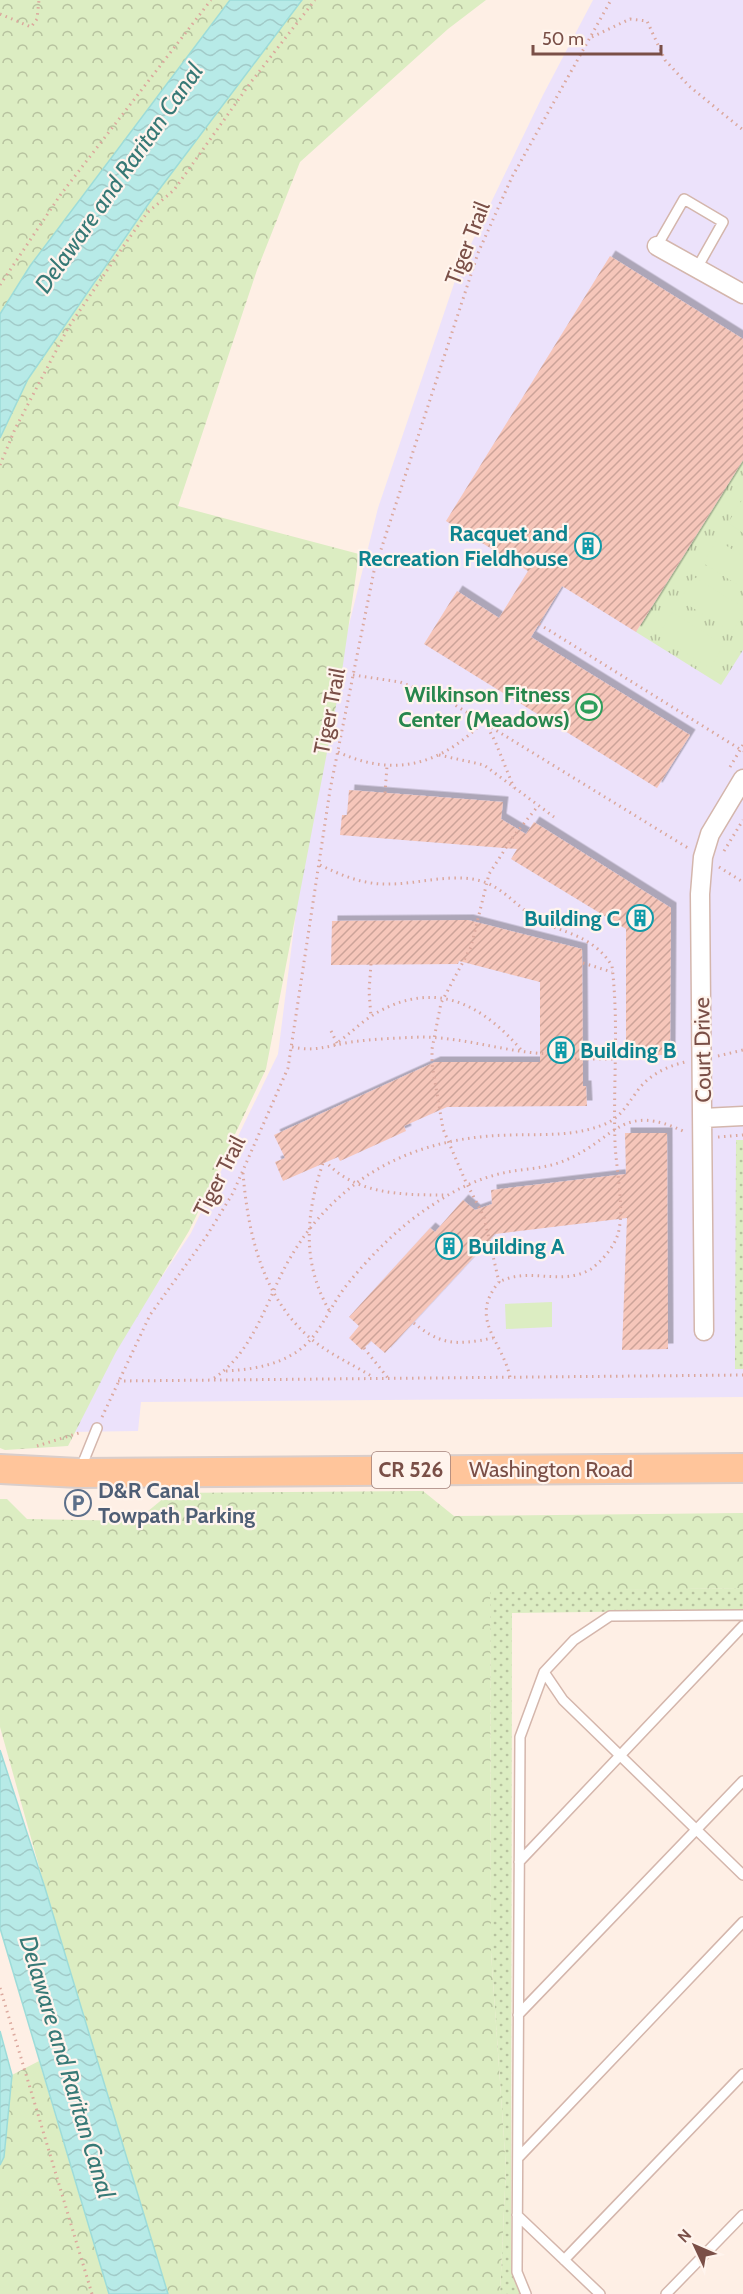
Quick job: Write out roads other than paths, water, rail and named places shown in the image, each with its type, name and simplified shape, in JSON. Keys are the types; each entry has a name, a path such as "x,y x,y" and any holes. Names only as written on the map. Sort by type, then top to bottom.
{"main road":[{"name":"Washington Road","path":"0,1469 79,1473 743,1467"}],"street":[{"path":"657,246 743,294"},
{"name":"Court Drive","path":"704,1331 700,894 703,857 710,834 743,779"},
{"path":"703,1118 743,1116"}],"lane":[{"path":"657,246 684,199 723,222 697,268"},
{"path":"79,1473 97,1428"},
{"path":"526,2294 517,2272 520,1737 544,1672 574,1640 610,1616 743,1615"},
{"path":"519,1862 743,1626"},
{"path":"544,1672 562,1700 743,1875"},
{"path":"518,2015 743,1781"},
{"path":"518,2158 743,1922"},
{"path":"564,2260 743,2074"},
{"path":"517,2215 600,2294"},
{"path":"666,2294 743,2215"}],"water":[{"name":"Delaware and Raritan Canal","path":"230,0 302,0 149,203 28,379 0,438 0,314 30,266"},
{"name":"Delaware and Raritan Canal","path":"0,1750 45,1888 168,2294 109,2294 0,1928"},
{"path":"0,2031 12,2075 4,2157 0,2165"}],"place":[{"name":"Racquet and Recreation Fieldhouse","path":"588,546"},
{"name":"Wilkinson Fitness Center (Meadows)","path":"589,707"},
{"name":"Building C","path":"640,918"},
{"name":"Building B","path":"561,1050"},
{"name":"Building A","path":"449,1246"},
{"name":"D&R Canal Towpath Parking","path":"78,1503"}]}
